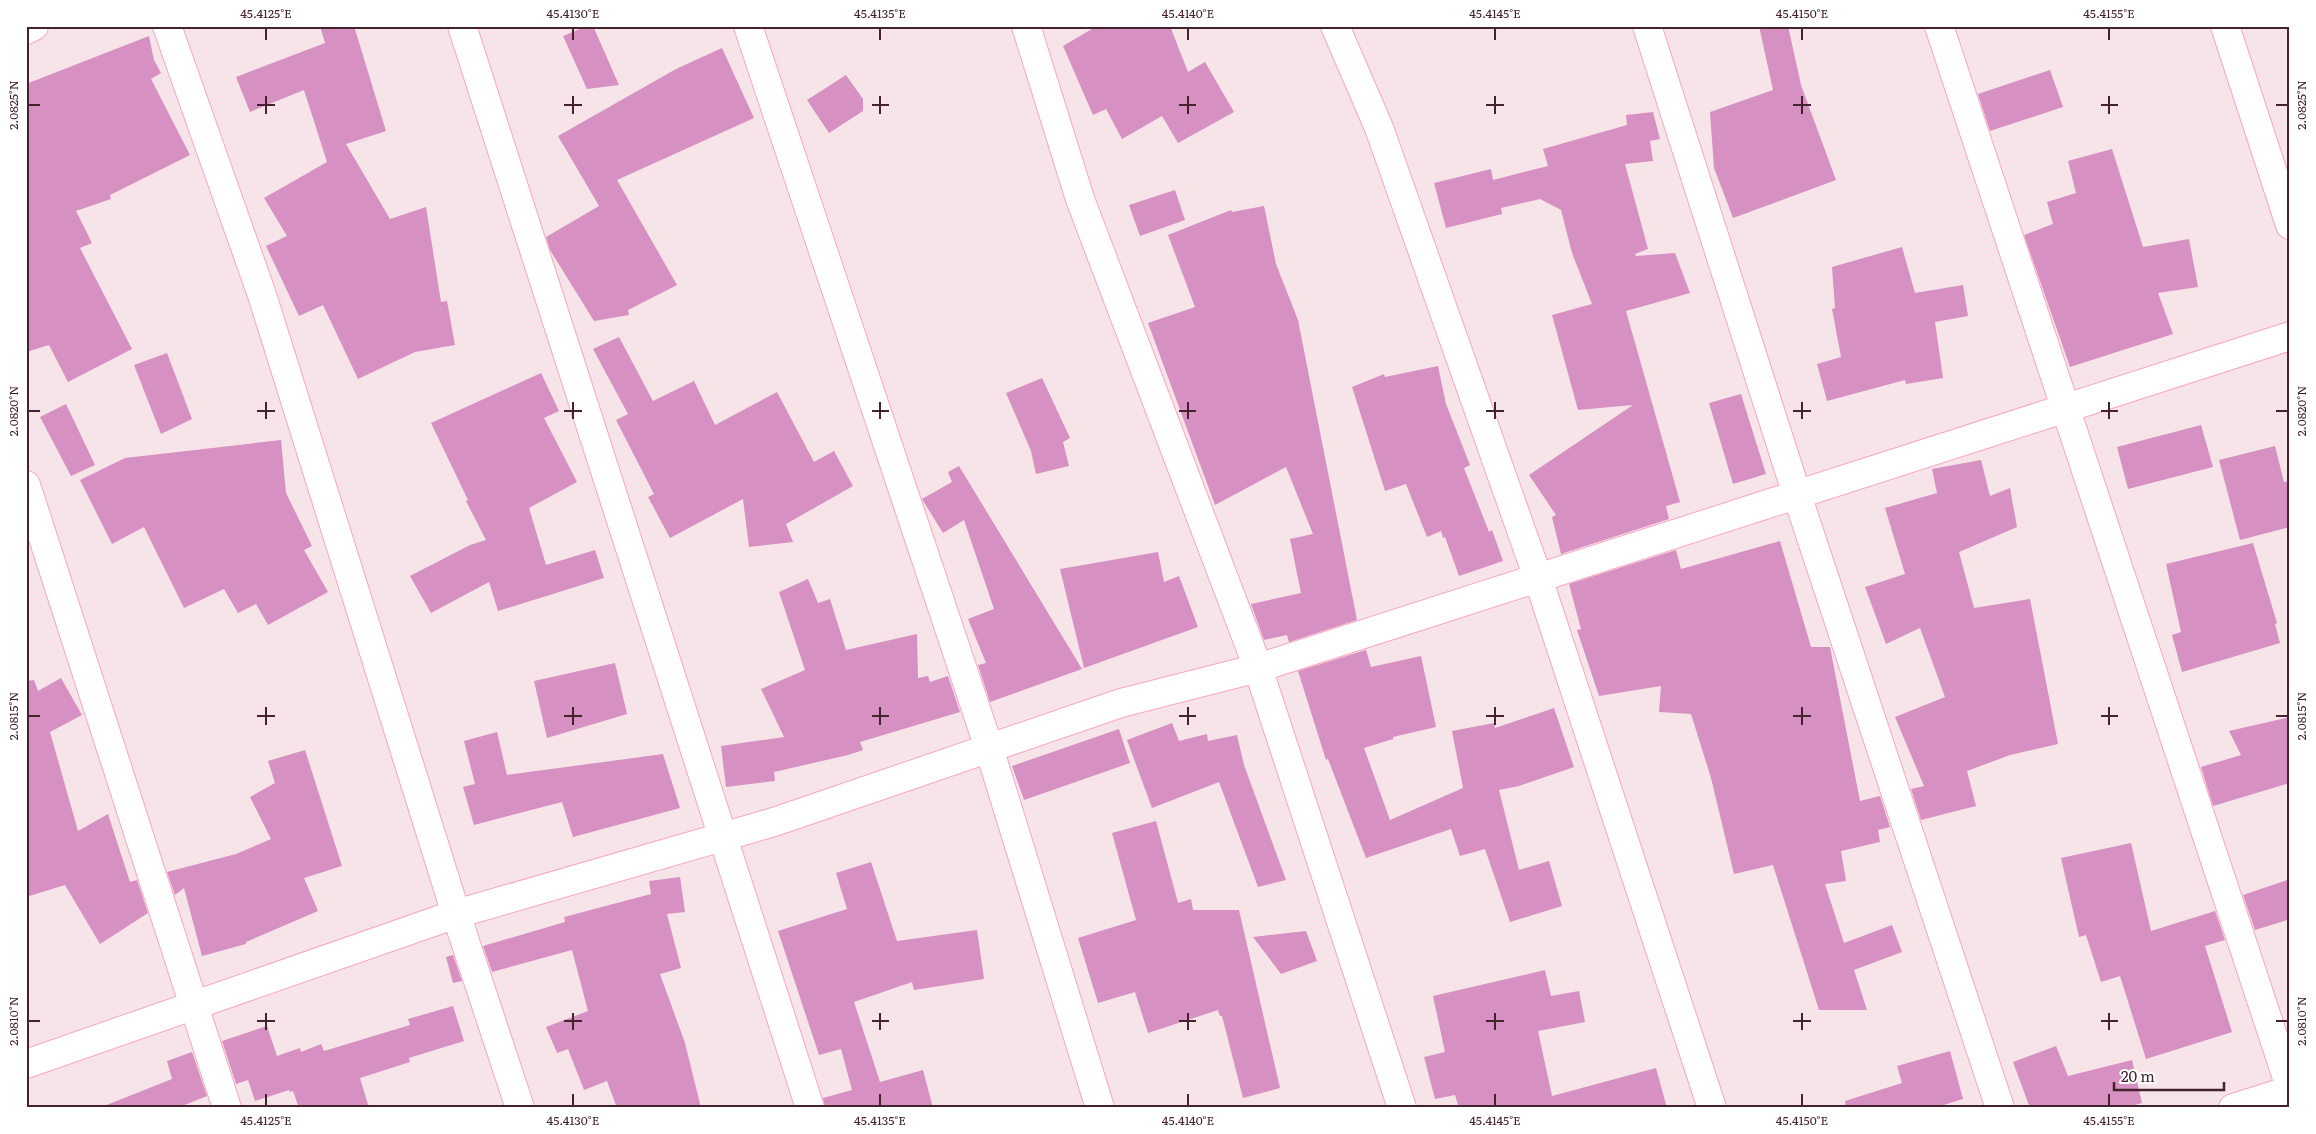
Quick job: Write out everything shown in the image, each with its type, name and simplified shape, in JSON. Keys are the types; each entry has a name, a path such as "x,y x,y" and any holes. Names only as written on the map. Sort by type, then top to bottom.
{"street":[{"path":"26,30 34,26"},
{"path":"167,26 262,295 456,914 520,1108"},
{"path":"462,26 810,1108"},
{"path":"748,26 988,748 1100,1108"},
{"path":"1026,26 1080,199 1258,668 1402,1108"},
{"path":"1335,26 1379,128 1538,578 1712,1108"},
{"path":"1647,26 1796,495 2000,1108"},
{"path":"1939,26 2290,1089 2233,1108"},
{"path":"2224,26 2290,226"},
{"path":"26,1064 456,914 774,822 1121,703 1258,668 2290,336"},
{"path":"26,485 227,1108"}],"building":[{"path":"320,26 354,26 386,131 346,144 390,219 426,207 441,302 447,301 455,345 415,352 358,379 323,305 299,316 266,246 287,236 264,198 327,162 304,90 250,112 236,77 325,43"},
{"path":"587,26 593,26 619,85 587,89 563,36"},
{"path":"1097,26 1170,26 1188,72 1205,62 1234,112 1178,143 1162,116 1122,139 1106,109 1093,115 1063,46"},
{"path":"1759,26 1788,26 1801,85 1836,180 1733,218 1714,168 1710,112 1773,90"},
{"path":"149,36 154,60 161,73 151,79 190,155 110,195 111,199 76,211 92,243 80,248 132,349 68,382 49,345 26,352 26,84"},
{"path":"722,48 754,118 617,180 677,285 628,310 629,315 594,321 550,250 546,237 599,206 558,136 676,69"},
{"path":"2050,70 2063,107 1990,131 1978,94"},
{"path":"846,75 863,99 863,111 829,133 807,100"},
{"path":"1653,112 1660,139 1650,141 1653,161 1625,164 1648,249 1635,254 1636,256 1675,253 1690,293 1626,311 1680,502 1666,506 1669,519 1561,554 1552,517 1556,515 1529,475 1633,405 1578,410 1552,315 1592,304 1572,253 1561,210 1540,199 1501,208 1502,214 1446,228 1434,183 1491,169 1493,180 1548,166 1543,149 1627,125 1626,115"},
{"path":"2112,149 2143,247 2189,239 2198,287 2158,293 2173,334 2070,367 2024,235 2053,224 2047,202 2076,193 2068,161"},
{"path":"1175,190 1185,220 1140,236 1129,205"},
{"path":"1264,206 1276,264 1298,320 1357,620 1289,642 1287,635 1264,640 1251,604 1301,593 1290,539 1313,534 1286,467 1215,505 1148,323 1195,307 1168,235 1231,210 1232,212"},
{"path":"1902,247 1915,293 1963,285 1968,316 1935,322 1943,378 1906,384 1905,380 1827,401 1817,364 1841,357 1832,309 1835,308 1832,267"},
{"path":"619,337 653,401 694,381 715,425 777,392 814,462 834,451 853,486 786,524 793,542 749,547 743,499 670,538 648,497 654,494 616,420 628,414 593,349"},
{"path":"167,353 192,419 161,434 134,365"},
{"path":"1438,366 1446,404 1470,465 1464,468 1489,532 1492,530 1503,561 1459,576 1441,531 1427,537 1406,484 1385,491 1352,387 1384,374 1385,377"},
{"path":"541,373 559,411 544,418 577,482 529,508 546,565 595,550 604,578 498,611 489,582 431,613 410,576 470,545 486,540 466,501 468,500 431,423"},
{"path":"1042,378 1070,438 1063,442 1069,466 1036,474 1031,451 1006,393"},
{"path":"1741,394 1766,474 1733,484 1709,403"},
{"path":"66,404 95,465 71,476 40,417"},
{"path":"2201,425 2213,467 2128,489 2117,447"},
{"path":"281,440 286,493 312,546 304,550 328,592 268,625 256,604 238,613 224,589 184,608 144,527 112,544 80,480 125,458"},
{"path":"2275,446 2284,482 2290,481 2290,527 2240,540 2219,460"},
{"path":"1981,460 1990,496 2010,488 2017,527 1959,552 1974,608 2030,599 2058,744 2010,755 1967,771 1976,806 1921,820 1911,789 1924,786 1895,717 1945,697 1920,628 1886,644 1865,587 1905,574 1885,508 1937,493 1932,469"},
{"path":"959,466 1082,669 990,702 978,665 986,663 968,619 994,609 964,520 943,533 922,499 952,482 948,472"},
{"path":"1780,541 1811,647 1830,647 1860,801 1880,796 1890,827 1878,830 1880,842 1841,851 1846,881 1825,884 1844,943 1892,925 1902,952 1854,970 1867,1010 1819,1010 1773,865 1734,874 1711,778 1691,714 1659,712 1661,686 1599,696 1577,630 1581,629 1569,584 1676,550 1681,569"},
{"path":"2253,543 2277,623 2275,624 2280,643 2182,672 2172,635 2181,632 2166,564"},
{"path":"1158,552 1164,582 1179,576 1198,627 1084,668 1060,569"},
{"path":"808,579 818,603 830,599 846,650 917,634 918,678 928,676 930,682 948,676 960,712 860,742 863,750 848,755 774,772 775,781 726,787 721,746 784,737 761,689 805,670 779,592"},
{"path":"1366,650 1371,667 1421,656 1436,727 1393,737 1393,739 1364,748 1390,820 1463,788 1452,731 1494,723 1495,728 1554,708 1574,767 1519,786 1499,790 1519,870 1549,861 1562,906 1510,922 1485,849 1460,856 1451,829 1366,858 1328,759 1326,760 1298,671"},
{"path":"615,663 627,714 547,738 534,681"},
{"path":"61,678 82,715 50,732 78,831 108,814 130,882 137,880 148,913 100,944 65,885 26,897 26,681 34,680 38,691"},
{"path":"2290,717 2290,783 2213,806 2201,767 2241,755 2229,731"},
{"path":"1172,723 1179,741 1207,734 1208,741 1237,735 1244,765 1286,880 1258,887 1219,782 1152,808 1127,740"},
{"path":"1119,729 1130,763 1024,800 1012,766"},
{"path":"497,732 507,775 663,754 680,808 573,837 562,802 474,825 463,787 475,784 464,741"},
{"path":"305,750 342,866 304,878 318,911 246,942 246,944 202,956 184,888 175,895 167,872 236,854 271,839 250,797 275,783 268,761"},
{"path":"1156,821 1178,903 1191,899 1193,910 1239,910 1280,1088 1243,1098 1222,1016 1220,1016 1218,1010 1148,1033 1135,992 1098,1003 1078,938 1136,920 1112,833"},
{"path":"2131,843 2151,931 2215,911 2225,940 2205,946 2232,1032 2146,1059 2120,976 2101,982 2086,935 2079,937 2061,858"},
{"path":"871,862 897,941 977,930 984,979 914,990 912,982 854,1002 880,1082 923,1070 933,1108 825,1108 823,1098 852,1090 841,1049 819,1055 778,931 847,909 836,873"},
{"path":"680,877 685,912 667,914 681,968 660,974 685,1043 701,1108 617,1108 607,1081 584,1090 568,1049 557,1053 546,1027 588,1011 572,950 492,972 483,946 565,922 564,917 651,894 649,881"},
{"path":"2290,879 2290,919 2255,930 2243,895"},
{"path":"1306,931 1317,961 1281,974 1253,937"},
{"path":"453,955 462,981 453,983 446,957"},
{"path":"1545,970 1551,996 1579,991 1585,1022 1538,1031 1552,1096 1656,1068 1667,1108 1459,1108 1455,1095 1435,1099 1424,1057 1445,1052 1433,996"},
{"path":"453,1006 464,1041 409,1058 410,1062 360,1078 369,1108 299,1108 293,1091 290,1092 289,1090 255,1101 248,1080 236,1084 222,1041 267,1026 277,1056 300,1048 301,1052 321,1044 324,1051 410,1025 408,1019"},
{"path":"2056,1046 2068,1076 2132,1060 2142,1103 2124,1108 2030,1108 2013,1062"},
{"path":"1950,1051 1963,1099 1934,1108 1846,1108 1845,1101 1902,1083 1897,1066"},
{"path":"192,1052 207,1096 177,1108 104,1108 104,1106 172,1079 167,1061"}]}
